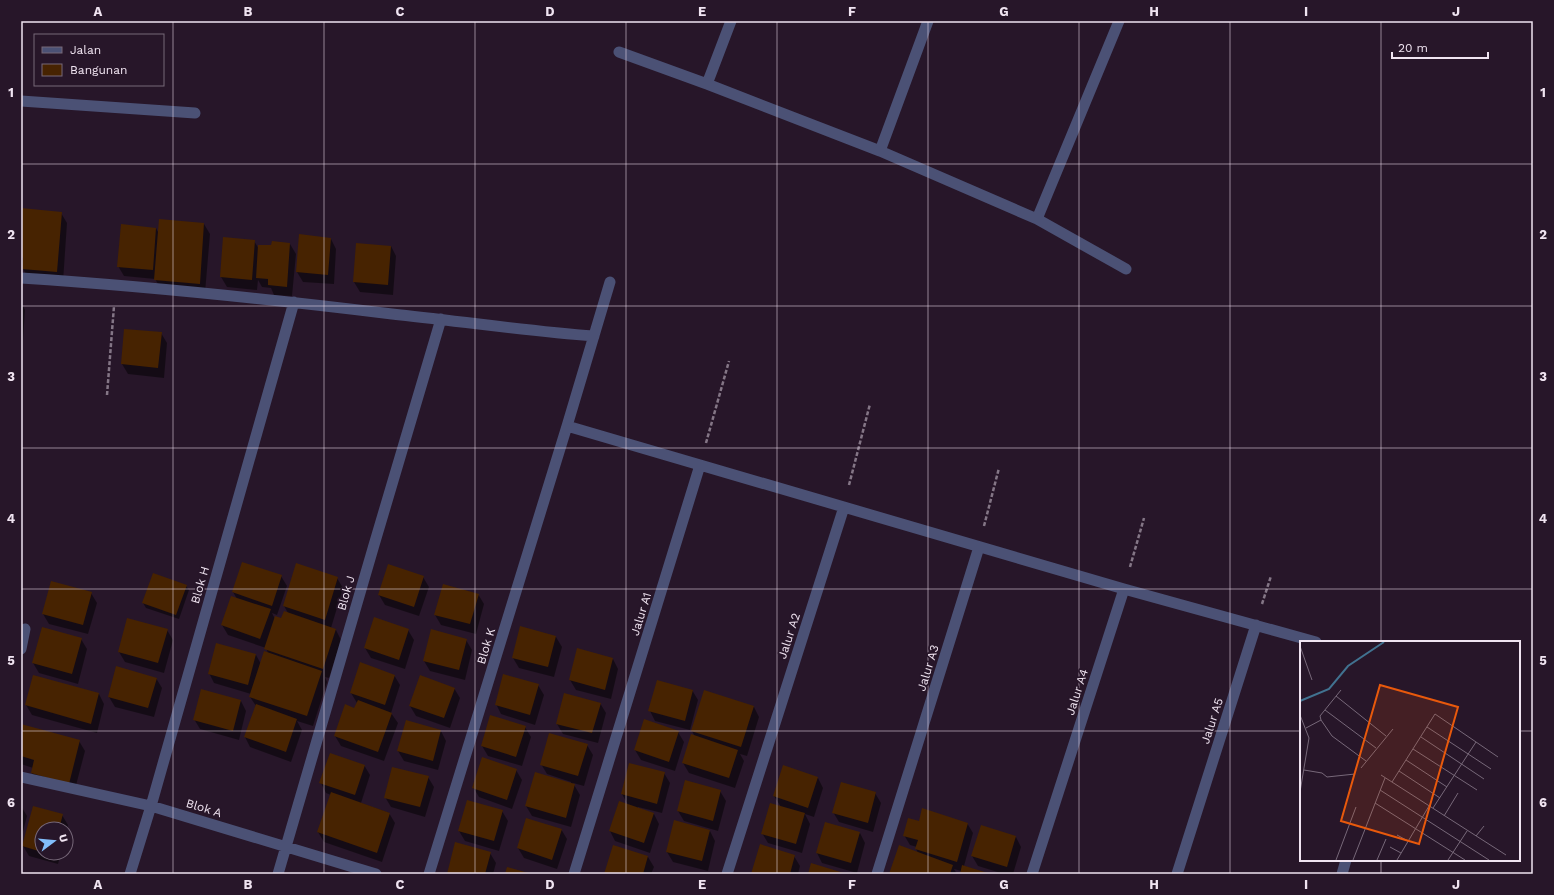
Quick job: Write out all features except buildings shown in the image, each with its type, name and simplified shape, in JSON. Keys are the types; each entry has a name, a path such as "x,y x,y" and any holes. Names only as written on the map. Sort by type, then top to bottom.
{"street":[{"path":"707,84 731,21"},
{"path":"880,151 928,21"},
{"path":"1037,219 1119,21"},
{"path":"619,52 707,84 880,151 1037,219 1126,269"},
{"path":"21,101 194,113"},
{"path":"21,278 115,284 294,302 441,319 543,333 594,336"},
{"name":"Blok K","path":"429,874 610,282"},
{"name":"Blok H","path":"130,874 151,806 294,302"},
{"name":"Blok J","path":"278,874 441,319"},
{"path":"567,426 1124,589 1312,641"},
{"name":"Jalur A1","path":"574,874 700,465"},
{"name":"Jalur A2","path":"727,874 844,507"},
{"name":"Jalur A3","path":"877,874 979,547"},
{"name":"Jalur A4","path":"1032,874 1124,589"},
{"name":"Jalur A5","path":"1177,874 1256,625"},
{"path":"21,650 25,629"},
{"name":"Blok A","path":"21,777 151,806 376,874"},
{"path":"1342,874 1346,861"}],"path":[{"path":"107,395 115,284"},
{"path":"700,465 729,361"},
{"path":"844,507 870,404"},
{"path":"979,547 999,468"},
{"path":"1124,589 1144,518"},
{"path":"1256,625 1271,576"}]}
